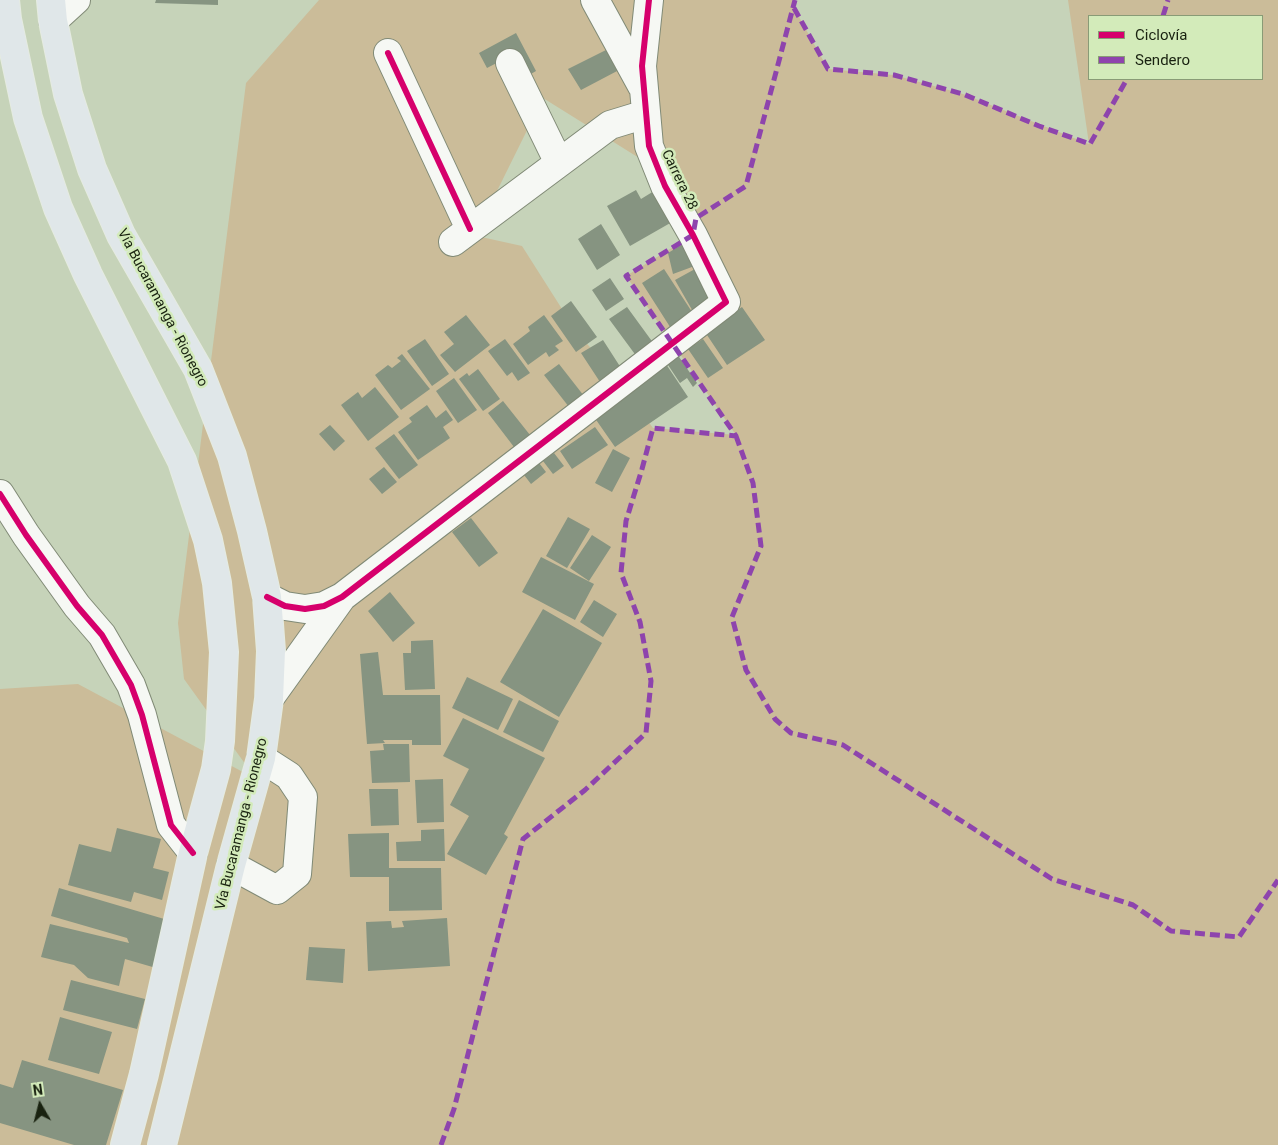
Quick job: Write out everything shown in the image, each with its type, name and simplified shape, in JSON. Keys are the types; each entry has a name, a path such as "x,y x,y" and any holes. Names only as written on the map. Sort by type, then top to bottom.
{"highway":[{"path":"5,0 7,20 28,118 58,208 88,275 182,461 208,540 217,583 224,652 220,741 216,769 193,853 144,1074 125,1145"},
{"name":"Vía Bucaramanga - Rionegro","path":"52,11 68,94 92,169 121,235 198,369 232,456 252,531 266,597 270,651 269,699 261,758 231,865 162,1145"}],"street":[{"path":"52,11 76,0"},
{"path":"388,53 461,236 610,124 645,102 595,0"},
{"name":"Carrera 28","path":"342,597 726,302 693,235 665,186 649,146 642,66 648,0"},
{"path":"510,63 559,162"},
{"path":"0,494 77,606 102,635 131,685 142,715 171,825 193,853"},
{"path":"266,597 285,606 305,609 324,606 342,597"},
{"path":"269,699 342,597"},
{"path":"231,865 277,890 297,874 304,798 289,776 261,758"}],"shaded area":[{"path":"319,0 795,0 794,8 828,69 894,75 963,94 1089,144 1068,0 1278,0 1278,1145 0,1145 0,689 78,684 256,779 184,679 178,623 246,83","holes":["543,98 676,181 693,235 626,276 736,435 653,428 608,368 576,331 522,246 463,233 497,191"]}],"building":[{"path":"156,0 218,0 218,5 155,3"},
{"path":"516,33 536,71 524,78 512,55 487,68 479,53"},
{"path":"608,49 619,70 581,90 568,69"},
{"path":"636,190 641,199 654,191 672,222 630,246 607,206"},
{"path":"601,224 620,255 597,270 578,239"},
{"path":"691,239 700,264 673,274 668,253"},
{"path":"664,269 694,315 672,330 642,283"},
{"path":"695,269 715,303 695,315 675,280"},
{"path":"610,278 624,299 606,311 592,290"},
{"path":"571,301 597,337 576,352 551,316"},
{"path":"627,307 654,344 637,357 609,319"},
{"path":"742,307 765,340 727,365 705,332"},
{"path":"466,315 490,345 455,372 440,355 454,344 444,332"},
{"path":"544,315 563,341 555,346 559,350 549,357 546,352 528,365 513,344 530,331 528,327"},
{"path":"425,339 449,374 432,386 407,351"},
{"path":"505,339 530,373 518,381 512,372 507,376 488,351"},
{"path":"703,339 723,368 708,378 688,349"},
{"path":"603,340 621,368 600,382 581,353"},
{"path":"402,354 430,389 401,410 375,375 388,365 392,368 401,361 397,358"},
{"path":"677,354 697,383 693,387 687,378 680,383 664,359"},
{"path":"559,364 584,396 569,407 544,375"},
{"path":"666,364 688,397 615,447 592,414"},
{"path":"478,369 500,399 483,411 459,379 467,373 469,376"},
{"path":"454,378 477,410 458,423 436,391"},
{"path":"375,387 399,417 368,441 341,405 358,392 362,398"},
{"path":"503,401 530,435 514,447 488,413"},
{"path":"427,405 436,418 446,410 453,420 443,427 450,438 418,460 398,432 412,422 409,418"},
{"path":"330,425 345,441 334,451 319,434"},
{"path":"595,427 608,445 572,469 560,451"},
{"path":"394,434 418,465 399,479 375,448"},
{"path":"613,449 630,458 612,492 595,483"},
{"path":"554,453 564,466 553,474 543,461"},
{"path":"536,459 546,472 531,484 521,471"},
{"path":"384,467 397,482 382,494 369,479"},
{"path":"568,517 590,529 567,568 546,556"},
{"path":"471,518 498,553 479,567 452,532"},
{"path":"592,535 611,547 589,581 570,568"},
{"path":"541,557 594,584 575,620 522,592"},
{"path":"390,592 415,623 393,642 368,611"},
{"path":"594,600 617,614 603,637 580,622"},
{"path":"543,609 602,643 559,717 500,682"},
{"path":"433,640 435,689 405,690 403,653 411,653 411,641"},
{"path":"378,652 383,695 440,695 441,745 412,745 412,740 383,740 385,743 367,744 360,654"},
{"path":"467,677 513,699 498,730 452,708"},
{"path":"519,700 559,721 543,752 503,732"},
{"path":"463,718 545,758 504,834 508,837 486,875 447,854 469,816 450,805 469,769 443,756"},
{"path":"383,744 409,744 410,782 372,783 370,751 384,750"},
{"path":"443,779 444,822 417,823 415,780"},
{"path":"369,789 398,789 399,825 371,826"},
{"path":"117,828 161,839 153,868 169,872 162,900 134,892 131,902 68,885 79,844 111,852"},
{"path":"444,829 445,861 397,861 396,842 421,841 421,830"},
{"path":"389,833 389,868 441,868 442,910 389,911 389,877 350,877 348,834"},
{"path":"59,888 171,921 156,968 125,959 119,986 88,978 74,965 41,957 50,924 129,943 127,938 51,916"},
{"path":"447,918 450,966 368,971 366,922 391,921 392,928 404,927 402,921"},
{"path":"309,947 345,949 343,983 306,980"},
{"path":"71,980 145,999 137,1029 63,1010"},
{"path":"60,1017 112,1032 99,1074 48,1060"},
{"path":"22,1060 123,1090 106,1145 74,1145 0,1123 0,1084 13,1088"}],"marked path":[{"path":"441,1145 454,1109 523,839 585,790 646,733 651,681 640,622 621,573 626,521 653,428 736,436 626,276 693,235 696,218 746,186 795,0"},
{"path":"1163,15 1168,0"},
{"path":"794,8 828,69 894,75 963,94 1039,126 1090,144 1126,80"},
{"path":"736,436 753,483 761,546 732,617 746,670 775,719 791,733 843,745 1052,879 1133,905 1171,931 1239,937 1278,880"}],"cycle path":[{"path":"267,597 285,606 305,609 324,606 342,597 726,302 693,235 665,186 649,146 642,66 649,0"},
{"path":"388,53 470,229"},
{"path":"0,494 26,535 77,606 102,635 131,685 142,715 171,825 193,853"}]}
